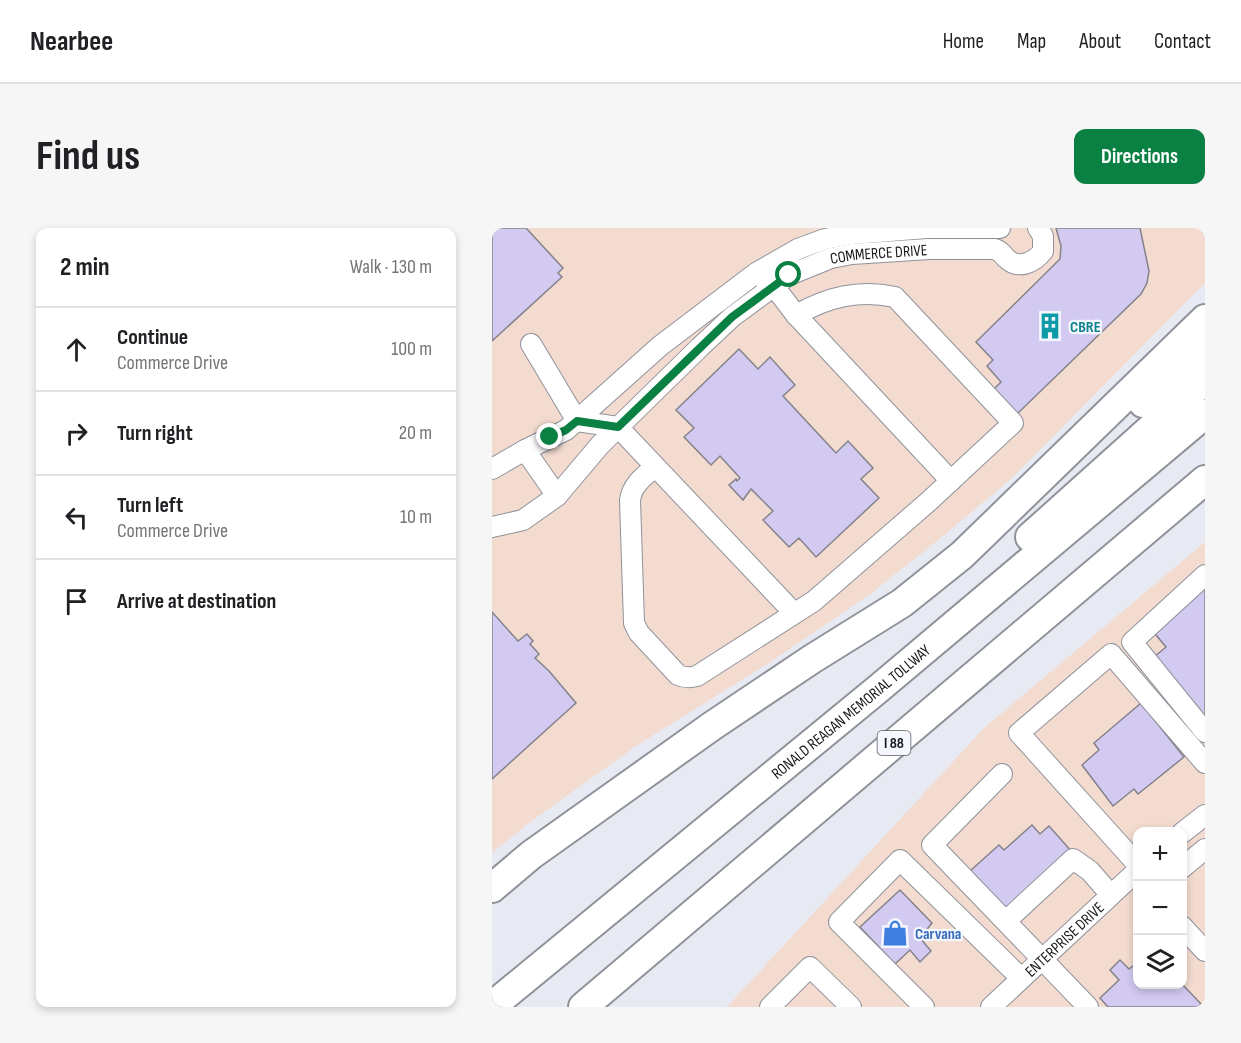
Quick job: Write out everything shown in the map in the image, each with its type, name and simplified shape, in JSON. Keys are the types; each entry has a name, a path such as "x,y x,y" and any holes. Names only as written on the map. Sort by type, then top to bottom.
{"highway":[{"path":"962,555 1205,319"},
{"path":"492,888 531,855 632,783 812,659 902,603 1205,350"},
{"path":"949,630 984,578 1205,380"},
{"name":"RONALD REAGAN MEMORIAL TOLLWAY","path":"492,1006 949,630 1205,414"},
{"name":"I 88","path":"583,1007 1205,480"}],"street":[{"name":"COMMERCE DRIVE","path":"492,469 566,430 660,346 756,273 798,249 825,239 852,234 927,228 1002,228"},
{"path":"927,228 929,249"},
{"path":"1000,250 999,236 1002,228"},
{"name":"COMMERCE DRIVE","path":"492,527 523,520 557,496 600,445 708,339 773,285 808,266 831,258 929,249 989,248 1000,250 1010,261 1018,264 1032,262 1043,251 1043,236 1038,228"},
{"path":"756,273 773,285 796,315 951,481"},
{"path":"655,467 631,493 630,566 633,617 639,633 678,675 684,678 697,676 814,601 951,481 1013,423 895,297 854,293 833,297 796,315"},
{"path":"531,344 577,421 618,427 794,613"},
{"path":"525,450 557,496"},
{"path":"1205,575 1132,642 1205,732"},
{"path":"1133,866 1018,733 1111,654 1205,763"},
{"path":"1002,774 932,845 1043,958 1079,1004"},
{"path":"1187,829 1205,815"},
{"path":"1187,864 1205,849"},
{"path":"1006,921 1073,859 1090,871 1110,894"},
{"path":"924,1007 839,922 900,860 1021,978"},
{"name":"ENTERPRISE DRIVE","path":"991,1007 1133,874"},
{"path":"1187,931 1205,951"},
{"path":"770,1007 810,967 851,1007"}],"shaded area":[{"path":"492,228 1205,228 1205,283 1012,478 942,537 869,595 772,661 636,746 529,823 492,853"},
{"path":"1205,542 1205,1007 727,1007 984,728"}],"building":[{"path":"492,228 526,228 563,268 558,273 562,277 492,341"},
{"name":"CBRE","path":"1056,228 1140,228 1149,271 1147,283 1141,294 1017,414 994,389 1001,382 987,366 993,360 976,342 1060,259 1061,246"},
{"path":"739,349 758,369 770,357 795,385 783,396 836,453 848,441 873,468 861,479 879,498 816,557 799,538 789,547 763,520 773,511 751,489 743,500 729,485 740,478 720,456 711,465 684,437 694,428 676,410"},
{"path":"1205,585 1205,719 1154,657 1166,647 1151,629"},
{"path":"492,612 518,641 527,634 533,641 530,644 539,654 535,658 576,703 492,779"},
{"path":"1141,703 1184,757 1138,794 1134,789 1113,806 1082,765 1099,750 1094,743"},
{"path":"1032,825 1040,834 1049,826 1072,852 1008,911 970,871 999,845 1004,850"},
{"name":"Carvana","path":"900,890 932,923 920,938 931,951 920,962 910,950 895,964 860,927"},
{"path":"1120,960 1129,969 1133,966 1133,989 1187,989 1201,1004 1198,1007 1108,1007 1100,998 1119,980 1110,970"}],"place":[{"name":"CBRE","path":"1050,326"},
{"name":"Carvana","path":"895,933"}],"route":[{"path":"550,437 566,430 577,421 618,427 732,317 789,275"}]}
